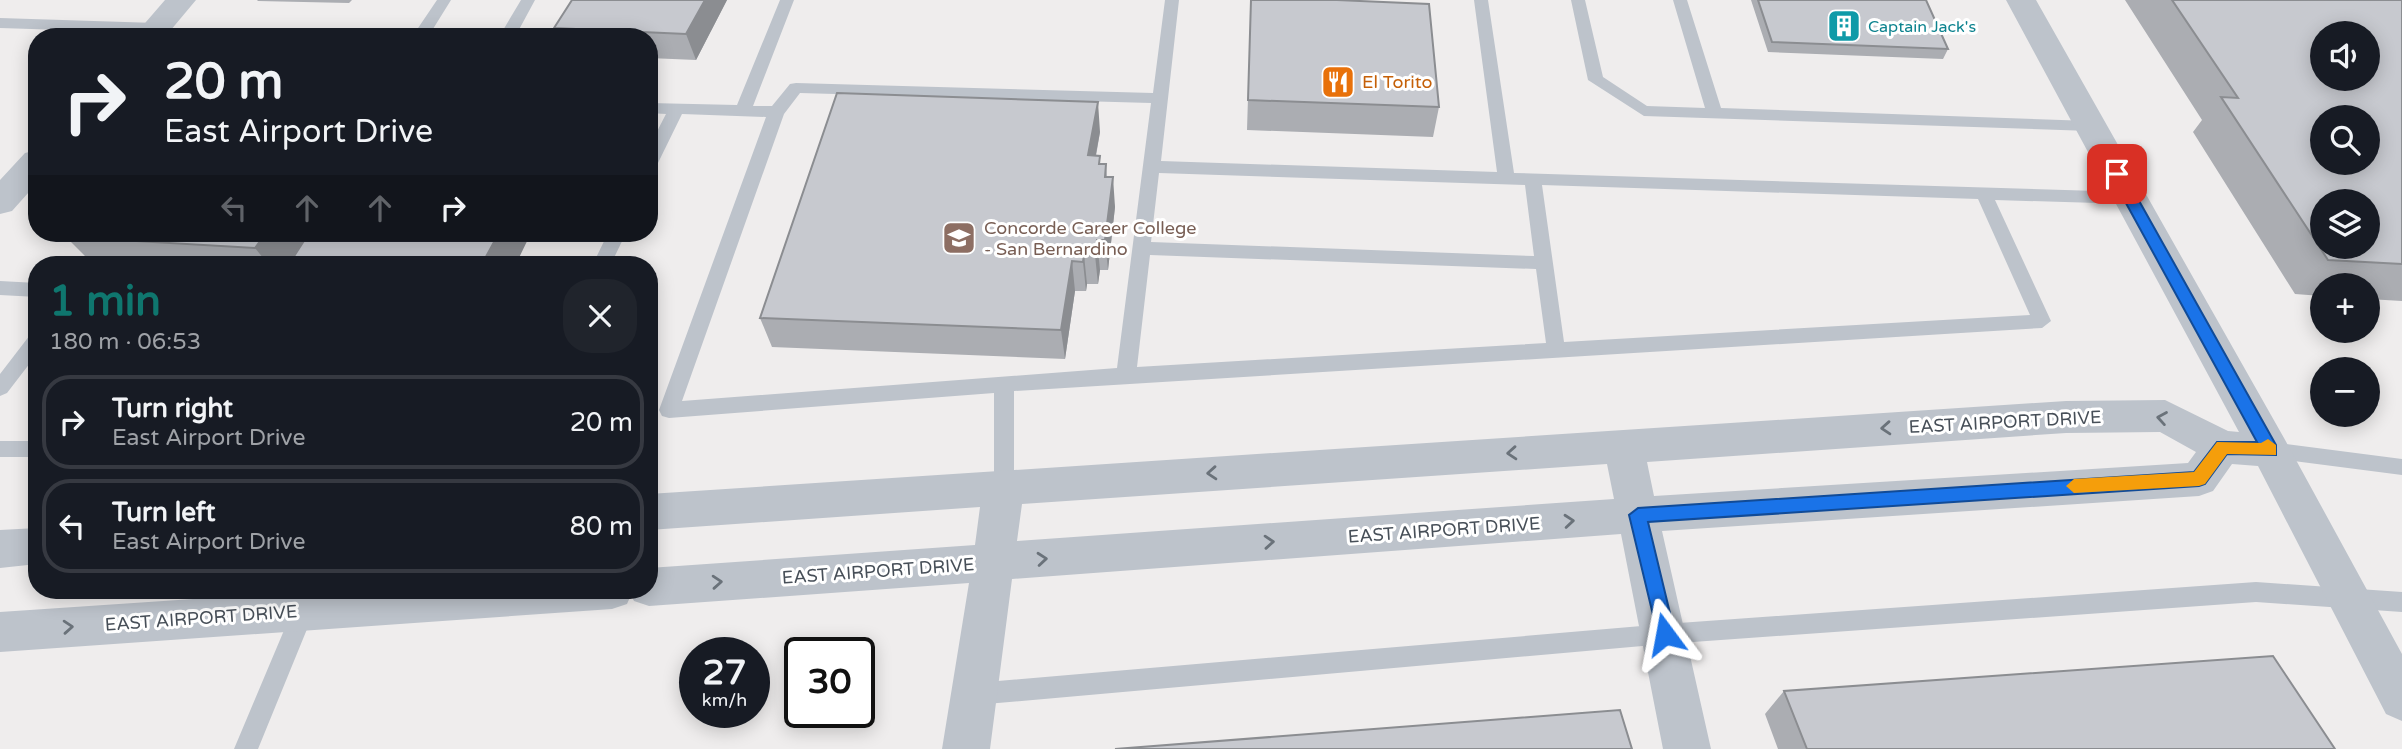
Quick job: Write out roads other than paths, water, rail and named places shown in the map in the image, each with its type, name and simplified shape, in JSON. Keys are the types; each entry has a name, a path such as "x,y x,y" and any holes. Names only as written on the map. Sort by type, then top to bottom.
{"street":[{"path":"156,28 181,0"},
{"path":"2021,0 2270,450 2402,699"},
{"path":"0,202 28,171"},
{"name":"EAST AIRPORT DRIVE","path":"658,511 1984,422 2165,416 2222,447 2270,450"},
{"path":"1623,445 1665,634 1687,749"},
{"name":"EAST AIRPORT DRIVE","path":"658,586 1638,515 2199,479 2222,447"},
{"path":"966,749 1003,488"},
{"path":"0,549 28,547"},
{"name":"EAST AIRPORT DRIVE","path":"0,632 338,599"}],"lane":[{"path":"425,28 444,0"},
{"path":"512,28 528,0"},
{"path":"743,111 787,0"},
{"path":"1125,376 1172,0"},
{"path":"1480,0 1506,178"},
{"path":"1578,0 1596,80 1644,111 2090,126"},
{"path":"1681,0 1715,114"},
{"path":"0,23 84,28"},
{"path":"1160,98 796,88 776,113 669,410 1125,376 2042,321 1984,194"},
{"path":"658,108 776,113"},
{"path":"658,146 676,109"},
{"path":"1151,167 2130,198"},
{"path":"1533,179 1556,349"},
{"path":"1141,248 1544,262"},
{"path":"0,288 28,290"},
{"path":"0,388 28,352"},
{"path":"1003,488 1004,384"},
{"path":"0,449 28,449"},
{"path":"2270,450 2402,467"},
{"path":"975,694 1665,634 2256,593 2402,602"},
{"path":"246,749 308,600"}],"place":[{"name":"Captain Jack's","path":"1844,26"},
{"name":"El Torito","path":"1338,82"},
{"name":"Concorde Career College - San Bernardino","path":"959,238"}]}
